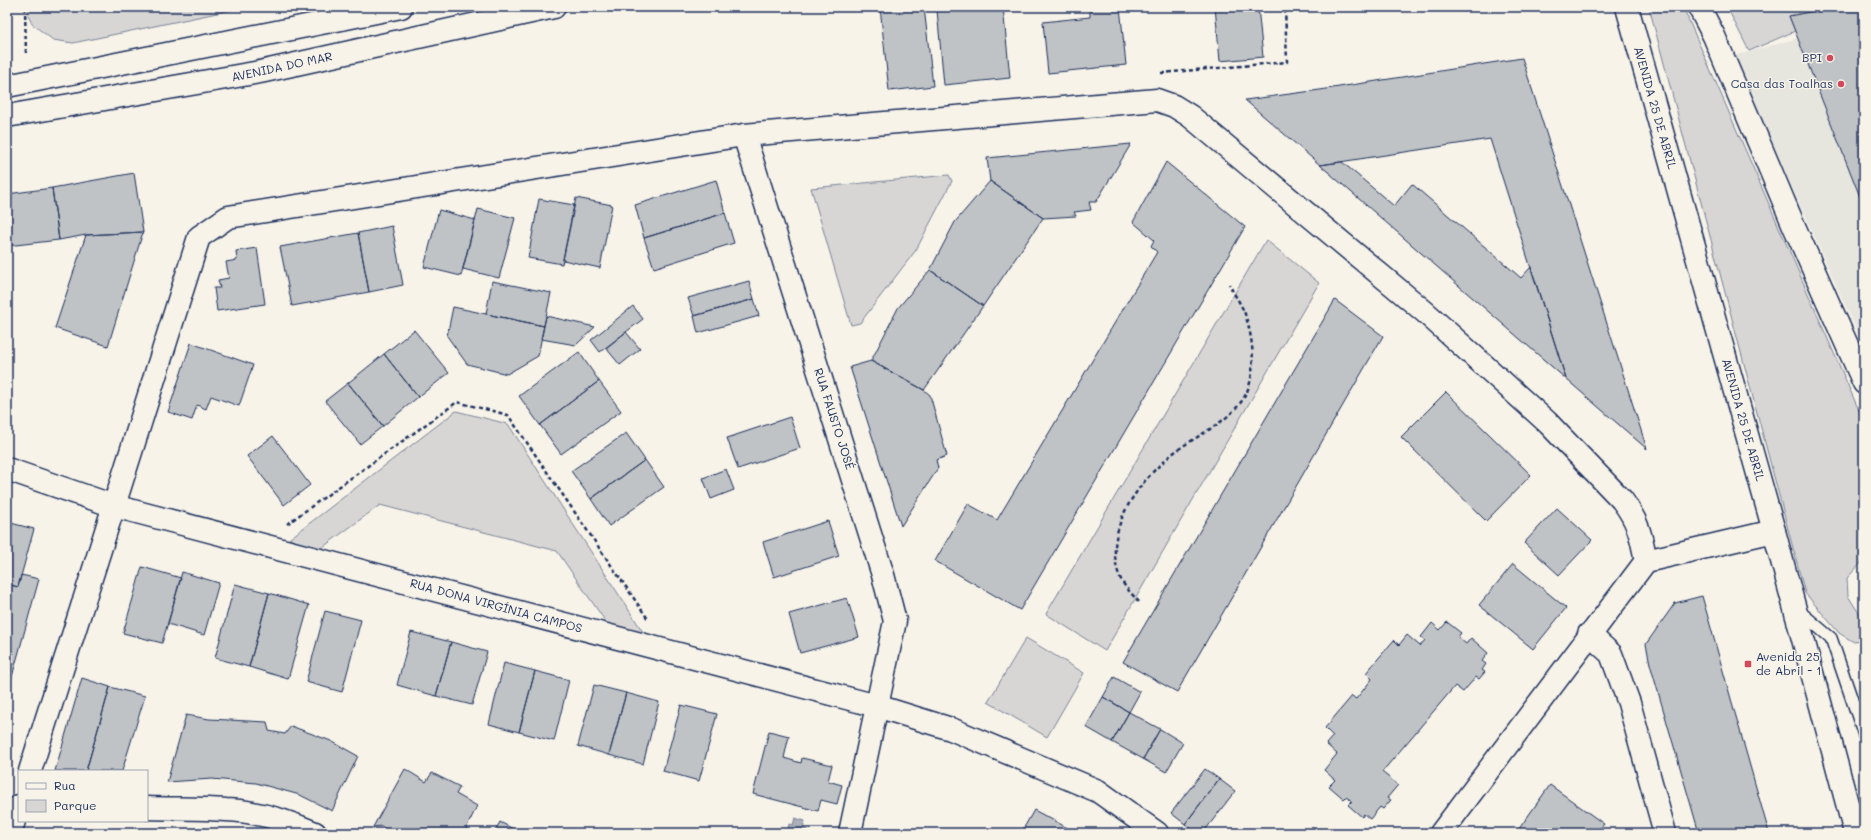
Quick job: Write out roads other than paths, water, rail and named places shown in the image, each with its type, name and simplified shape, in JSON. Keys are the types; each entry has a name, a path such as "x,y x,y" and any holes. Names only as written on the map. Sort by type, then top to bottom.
{"street":[{"path":"7,86 401,7"},
{"name":"AVENIDA DO MAR","path":"7,116 260,72 554,7"},
{"name":"AVENIDA 25 DE ABRIL","path":"1627,7 1774,531 1856,833"},
{"path":"1701,9 1714,36 1794,226 1864,383"},
{"path":"30,770 199,237 228,217 744,135 1157,100 1174,106 1196,121 1425,312 1547,422 1622,500 1632,514 1641,531 1646,561"},
{"name":"RUA FAUSTO JOSÉ","path":"744,135 883,575 895,621 850,833"},
{"name":"RUA DONA VIRGÍNIA CAMPOS","path":"7,469 114,506 877,706 951,729 1098,791 1157,833"},
{"path":"1441,833 1589,634 1646,561 1774,531"},
{"path":"1589,634 1611,654 1629,703 1665,833"},
{"path":"148,808 228,810 268,817 299,826 315,833"},
{"path":"10,833 18,810"}],"lane":[{"path":"1794,607 1831,638 1864,735"}],"place":[{"name":"BPI","path":"1830,58"},
{"name":"Casa das Toalhas","path":"1841,84"},
{"name":"Avenida 25 de Abril - 1","path":"1748,664"}]}
